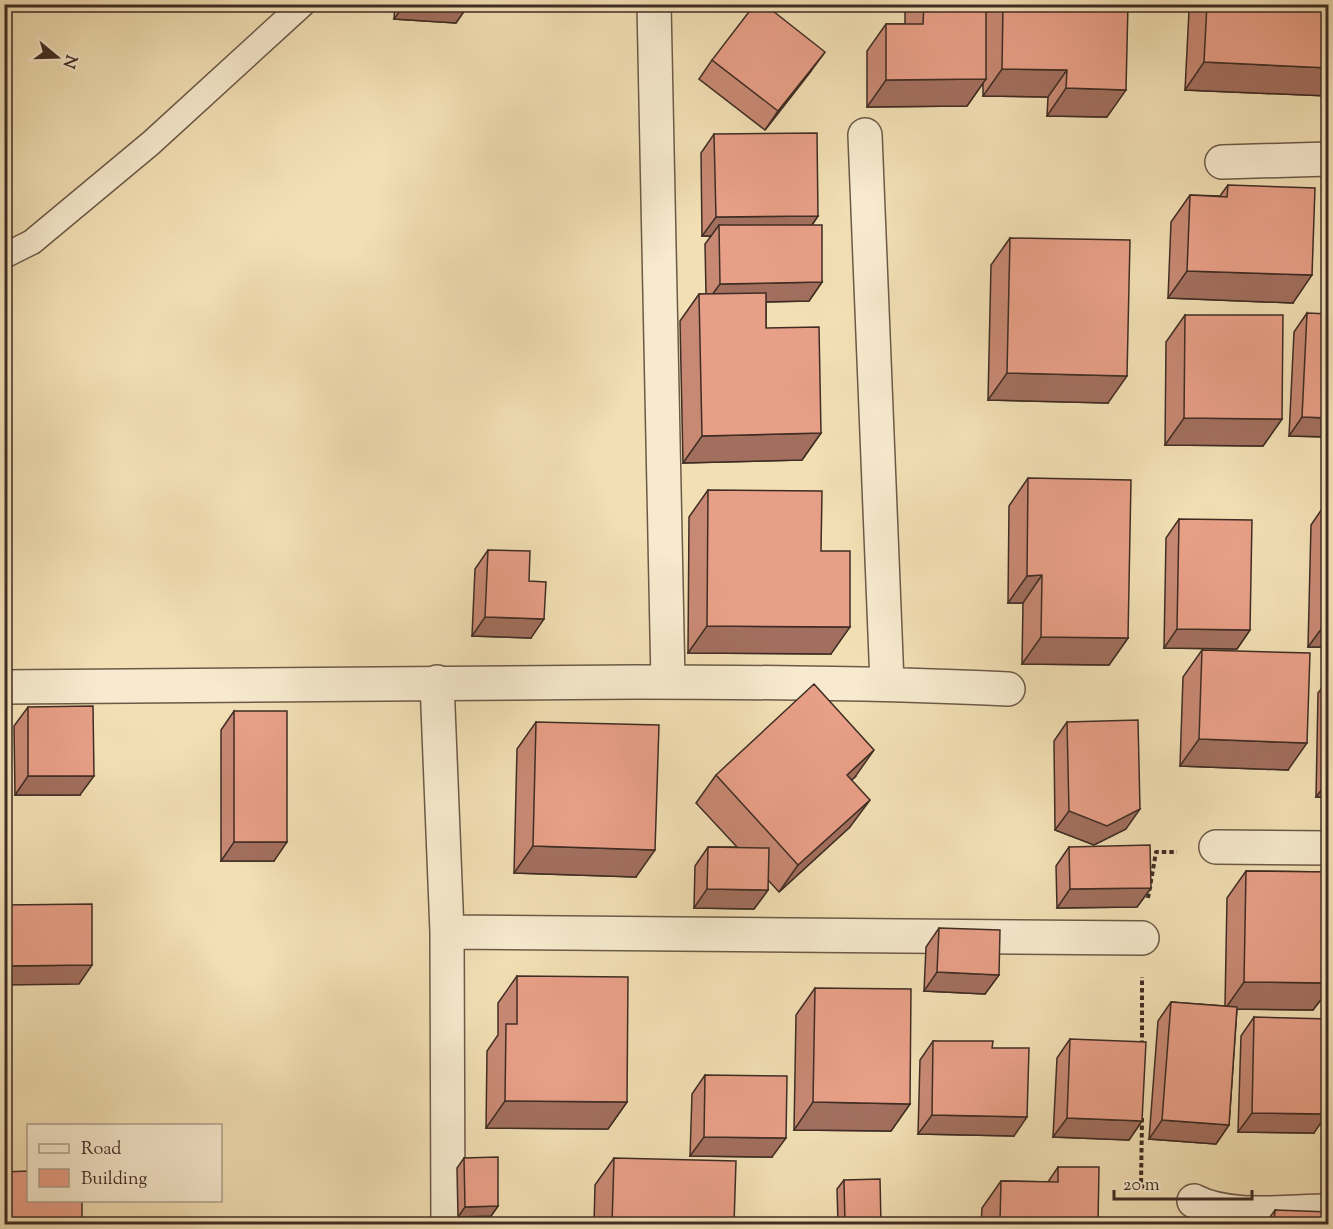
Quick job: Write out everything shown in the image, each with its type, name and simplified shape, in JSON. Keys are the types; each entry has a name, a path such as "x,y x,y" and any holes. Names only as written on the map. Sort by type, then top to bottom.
{"street":[{"path":"654,4 668,682"},
{"path":"865,135 887,683"},
{"path":"1222,162 1329,159"},
{"path":"437,682 447,932 448,1224"},
{"path":"4,687 668,682 887,683 1008,689"},
{"path":"1216,847 1329,848"},
{"path":"447,932 1142,938"},
{"path":"1194,1201 1209,1209 1229,1212 1329,1211"}],"lane":[{"path":"4,256 32,242 151,143 303,4"}],"path":[{"path":"1142,1056 1142,938 1156,852 1193,852 1216,847"},
{"path":"1142,1115 1141,1186 1194,1201"}],"building":[{"path":"755,4 764,4 825,52 778,111 712,60"},
{"path":"924,4 986,4 986,79 886,80 886,24 923,24"},
{"path":"1003,4 1128,4 1126,90 1066,88 1067,70 1002,69"},
{"path":"1207,4 1329,4 1329,68 1204,62"},
{"path":"817,133 818,216 716,217 714,134"},
{"path":"1228,185 1315,188 1312,275 1187,271 1190,195 1227,197"},
{"path":"719,225 822,225 822,282 720,284"},
{"path":"1010,238 1130,240 1127,376 1007,373"},
{"path":"766,293 766,328 819,327 821,433 702,436 699,294"},
{"path":"1307,313 1329,314 1329,418 1302,417"},
{"path":"1185,315 1283,315 1282,419 1184,418"},
{"path":"1028,478 1131,480 1128,638 1041,637 1042,575 1027,576"},
{"path":"708,490 822,491 821,551 850,551 850,627 707,626"},
{"path":"1324,506 1329,506 1329,628 1322,628"},
{"path":"1179,519 1252,520 1250,630 1177,629"},
{"path":"488,550 530,551 529,581 546,582 544,619 485,617"},
{"path":"1202,650 1310,653 1307,743 1199,739"},
{"path":"814,684 874,750 847,775 870,800 798,865 716,775"},
{"path":"93,706 94,776 28,776 28,707"},
{"path":"234,711 287,711 287,842 234,842"},
{"path":"1138,720 1140,809 1107,826 1069,811 1067,722"},
{"path":"536,722 659,725 655,850 533,846"},
{"path":"1150,845 1151,888 1070,889 1069,847"},
{"path":"708,847 769,848 768,890 707,889"},
{"path":"1246,871 1329,872 1329,983 1244,982"},
{"path":"92,904 92,965 4,966 4,905"},
{"path":"939,928 1000,930 999,975 937,972"},
{"path":"517,976 628,977 627,1102 505,1101 506,1024 517,1024"},
{"path":"815,988 911,989 910,1104 813,1102"},
{"path":"1171,1002 1237,1007 1229,1125 1162,1120"},
{"path":"1254,1017 1329,1019 1327,1114 1252,1113"},
{"path":"1070,1039 1146,1042 1142,1121 1067,1118"},
{"path":"933,1041 993,1041 992,1048 1029,1048 1027,1117 932,1115"},
{"path":"705,1075 787,1076 786,1138 704,1137"},
{"path":"498,1157 498,1206 465,1207 464,1158"},
{"path":"614,1158 736,1161 734,1224 612,1224"},
{"path":"1058,1167 1099,1167 1098,1224 986,1224 986,1220 1000,1221 1001,1181 1058,1182"},
{"path":"27,1171 27,1202 82,1202 82,1224 4,1224 4,1172"},
{"path":"880,1179 881,1224 845,1224 844,1180"},
{"path":"1275,1210 1329,1212 1329,1224 1274,1224"}]}
